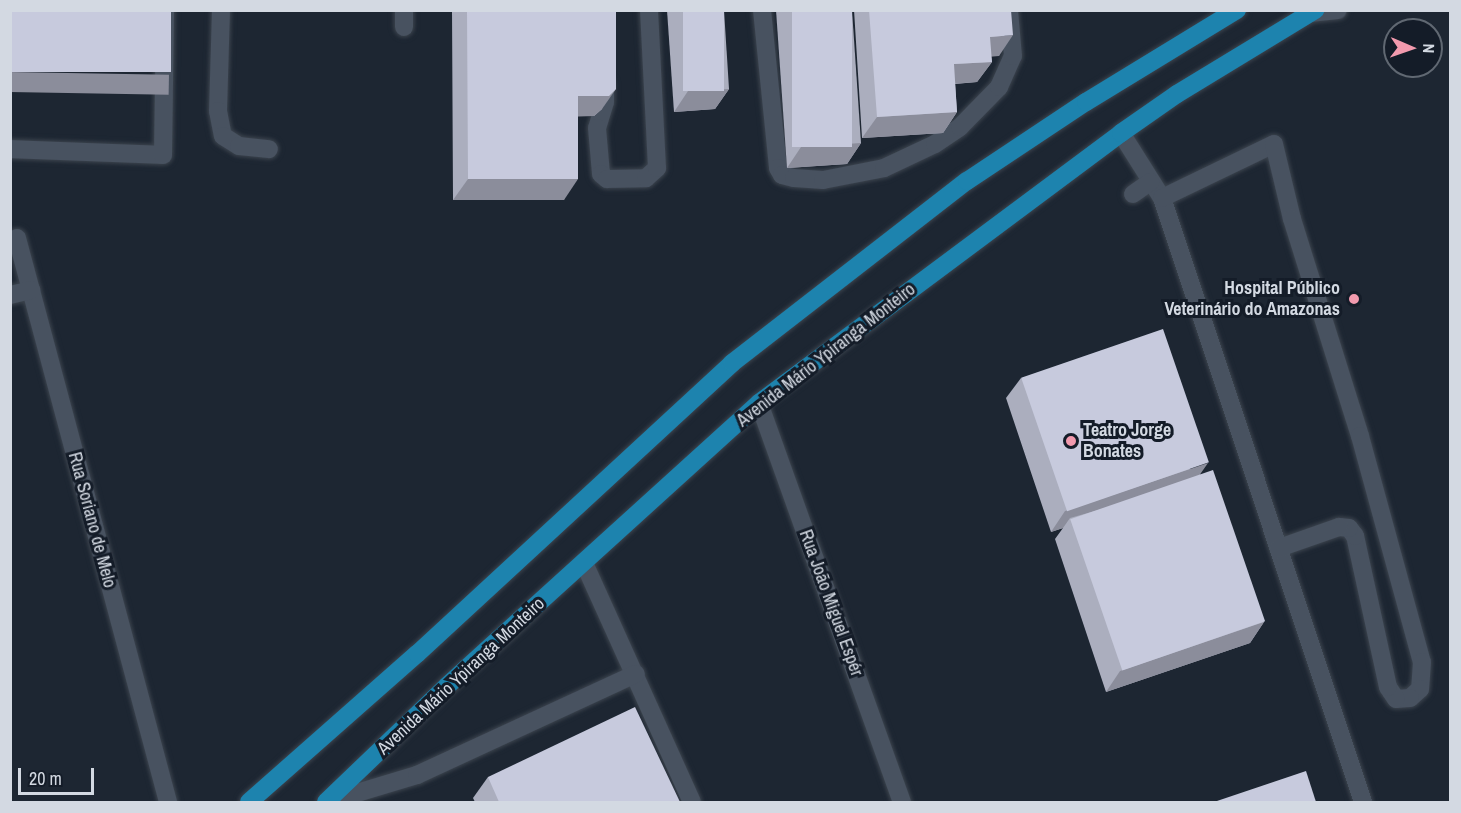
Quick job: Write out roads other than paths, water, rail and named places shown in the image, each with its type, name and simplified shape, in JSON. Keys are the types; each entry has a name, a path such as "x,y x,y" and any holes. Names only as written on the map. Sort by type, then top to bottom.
{"main road":[{"path":"249,802 417,654 732,363 967,181 1086,102 1237,10"},
{"name":"Avenida Mário Ypiranga Monteiro","path":"327,802 759,403 1121,133 1313,12"}],"street":[{"path":"10,149 163,155 165,10"},
{"path":"221,10 218,111 223,136 239,146 269,149"},
{"path":"605,68 605,102 597,128 598,168 607,179 646,178 657,168 649,10"},
{"path":"762,10 778,168 782,175 823,180 884,168 935,144 960,127 999,87 1013,56 1010,10"},
{"path":"1313,12 1338,10"},
{"path":"1121,133 1162,198 1363,802"},
{"path":"1162,198 1274,144 1292,219 1360,436 1422,662 1420,689 1410,698 1396,699 1388,687 1354,536 1349,528 1339,527 1279,548"},
{"path":"1134,194 1150,182"},
{"name":"Rua Soriano de Melo","path":"16,238 168,802"},
{"path":"10,295 31,290"},
{"name":"Rua João Miguel Espér","path":"759,403 902,802"},
{"path":"584,563 692,802"},
{"path":"327,802 417,775 636,674"}],"place":[{"name":"Hospital Público Veterinário do Amazonas","path":"1354,299"},
{"name":"Teatro Jorge Bonates","path":"1071,441"}]}
